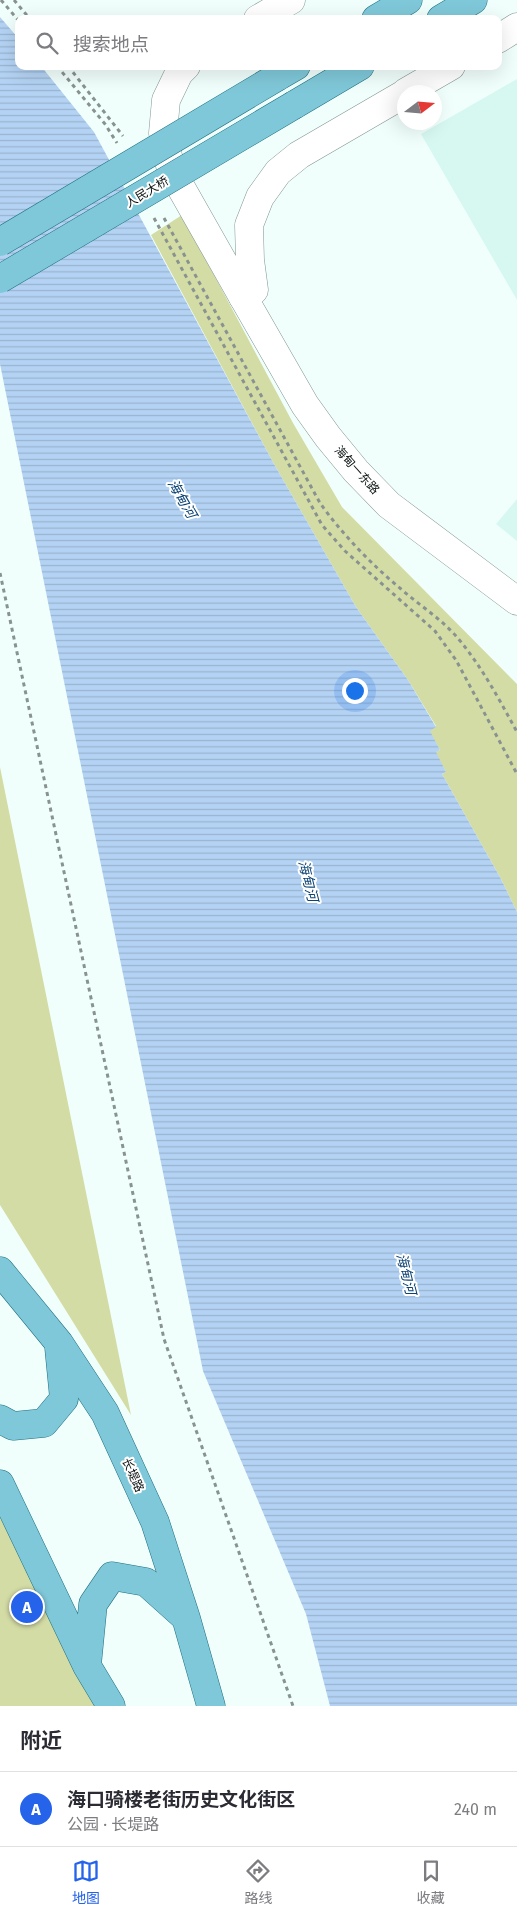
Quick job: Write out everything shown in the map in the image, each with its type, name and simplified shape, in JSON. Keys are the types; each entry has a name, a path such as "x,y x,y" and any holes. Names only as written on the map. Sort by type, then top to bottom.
{"main road":[{"path":"265,15 291,0"},
{"path":"383,15 408,0"},
{"path":"447,15 473,0"},
{"path":"502,36 517,27"},
{"path":"182,70 166,100 163,133 171,170 248,294"},
{"name":"人民大桥","path":"0,279 353,70"},
{"path":"419,85 444,70"},
{"path":"0,242 286,72"},
{"path":"248,294 250,260 249,224 260,197 278,172 299,155 397,98"},
{"name":"海甸一东路","path":"248,294 316,398 364,461 398,495 517,586"},
{"name":"海甸一东路","path":"248,294 305,405 356,471 389,505 517,601"},
{"name":"长堤路","path":"0,1271 59,1343 105,1413 155,1522 186,1618 211,1706"},
{"path":"0,1419 13,1426 44,1423 64,1399 59,1343"},
{"path":"0,1484 87,1666 111,1706"},
{"path":"87,1666 93,1604 112,1576 146,1582 186,1618"}],"path":[{"path":"1,0 15,16"},
{"path":"14,0 27,15"},
{"path":"160,229 322,525 345,551 435,631 456,660 517,774"},
{"path":"187,277 195,273"},
{"path":"0,573 164,1339 293,1706"}],"shaded area":[{"path":"517,79 517,300 421,134 428,130 442,130 442,122"},
{"path":"517,499 517,541 496,524"}],"green space":[{"path":"182,215 293,423 342,507 517,684 517,912 501,879 442,774 446,772 435,752 440,750 429,731 436,726 408,680 356,607 274,464 151,235"},
{"path":"0,767 131,1415 0,1205"},
{"path":"0,1508 110,1706 0,1706"}],"water":[{"name":"海甸河","path":"0,17 15,34 15,70 44,70 94,132 274,464 356,607 408,680 436,727 430,731 440,750 436,752 446,772 442,774 501,879 517,912 517,1706 330,1706 306,1614 203,1371 0,364"}],"place":[{"name":"海口骑楼老街历史文化街区","path":"27,1607"}]}
